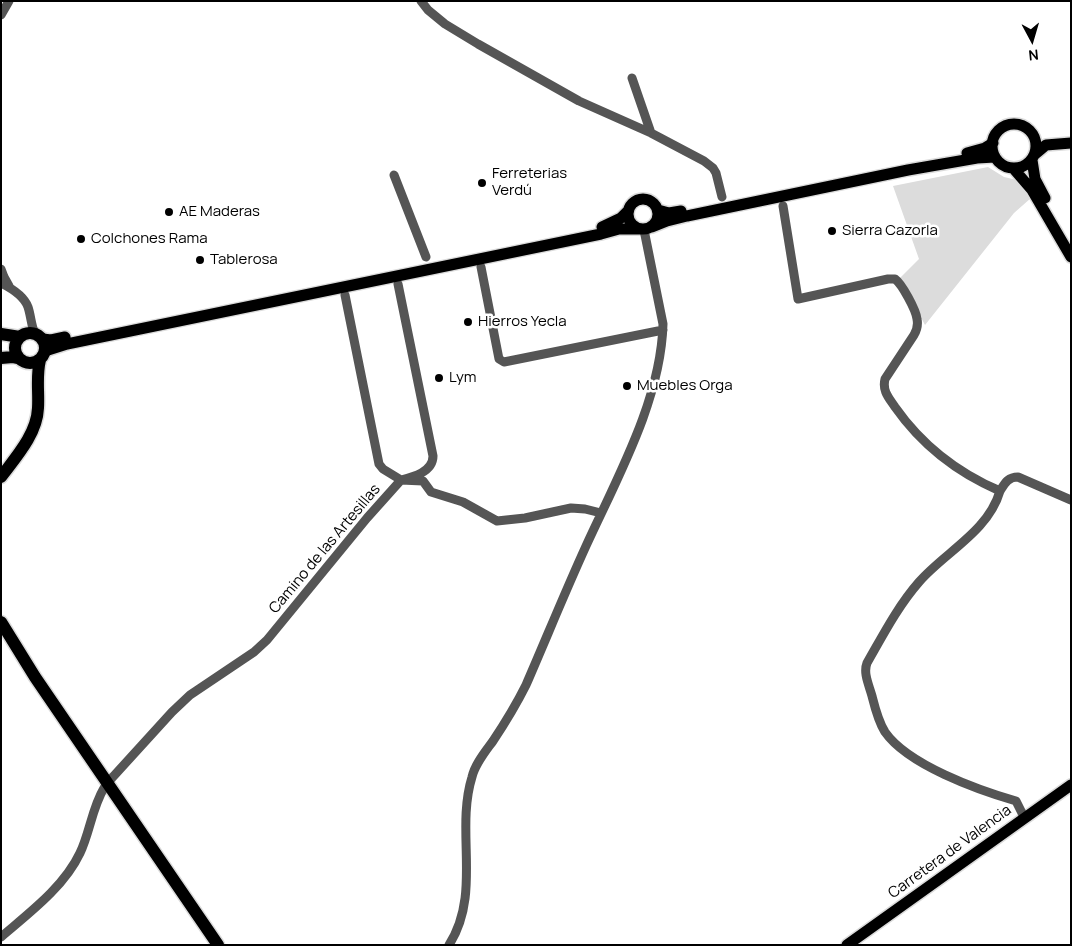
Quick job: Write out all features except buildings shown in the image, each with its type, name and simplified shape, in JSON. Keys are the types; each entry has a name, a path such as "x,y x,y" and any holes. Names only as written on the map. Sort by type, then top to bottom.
{"highway":[{"path":"1,334 32,343"},
{"path":"1,350 32,343"},
{"path":"1,358 18,358 31,364 32,343"},
{"path":"18,358 16,354 32,343"},
{"path":"1,477 21,451 33,429 38,410 37,379 32,343"},
{"path":"1,622 34,677 218,945"}],"main road":[{"path":"1071,242 1035,179 1033,157 1036,142 1034,136 1027,128 1013,124 1006,126 995,135 992,144 995,157 1001,164 1013,168 1032,190 1071,257"},
{"path":"1034,136 1043,138 1071,136"},
{"path":"1013,168 1026,164 1040,149 1048,144 1071,143"},
{"path":"32,343 602,227 620,218 633,203 642,199 652,202 658,210 670,213 677,212 971,152 992,144"},
{"path":"32,343 66,344 498,256 619,229 645,228 686,216 908,170 977,158 995,157"},
{"path":"628,211 631,224 645,228 657,221 658,210"},
{"name":"Carretera de Valencia","path":"847,945 1071,785"}],"street":[{"path":"1,15 8,1"},
{"path":"421,1 428,10 478,44 579,101 683,149 713,168 718,178 722,197"},
{"path":"632,78 651,134"},
{"path":"394,175 426,257"},
{"path":"782,206 798,299 892,278 898,281 916,315 917,324 914,335 885,379 883,386 886,394 907,424 924,442 982,484 1000,491"},
{"path":"449,945 460,923 466,896 466,806 472,776 515,707 639,430 654,380 663,324 645,228"},
{"path":"481,267 499,359 501,361 663,330"},
{"path":"1,269 11,288 26,303 29,316 27,329 32,343"},
{"path":"1,283 11,288"},
{"path":"346,295 379,464 383,469 401,480 424,472 431,465 433,456 398,284"},
{"path":"1024,817 1016,801 946,776 914,757 890,739 878,717 865,671 867,663 908,596 930,571 981,524 995,504 1007,480 1018,477 1071,500"},
{"name":"Camino de las Artesillas","path":"111,779 190,695 254,652 268,640 401,480 423,481 431,492 463,502 497,521 525,518 570,508 585,508 601,513"},
{"path":"1,938 24,919 48,895 76,860 83,846 91,817 104,788"}],"shaded area":[{"path":"988,167 1004,177 1017,180 1031,198 1014,213 925,325 900,278 919,259 893,186"}],"place":[{"name":"Ferreterias Verdú","path":"482,183"},
{"name":"AE Maderas","path":"169,212"},
{"name":"Sierra Cazorla","path":"832,231"},
{"name":"Colchones Rama","path":"81,239"},
{"name":"Tablerosa","path":"200,260"},
{"name":"Hierros Yecla","path":"468,322"},
{"name":"Lym","path":"439,378"},
{"name":"Muebles Orga","path":"627,386"}]}
